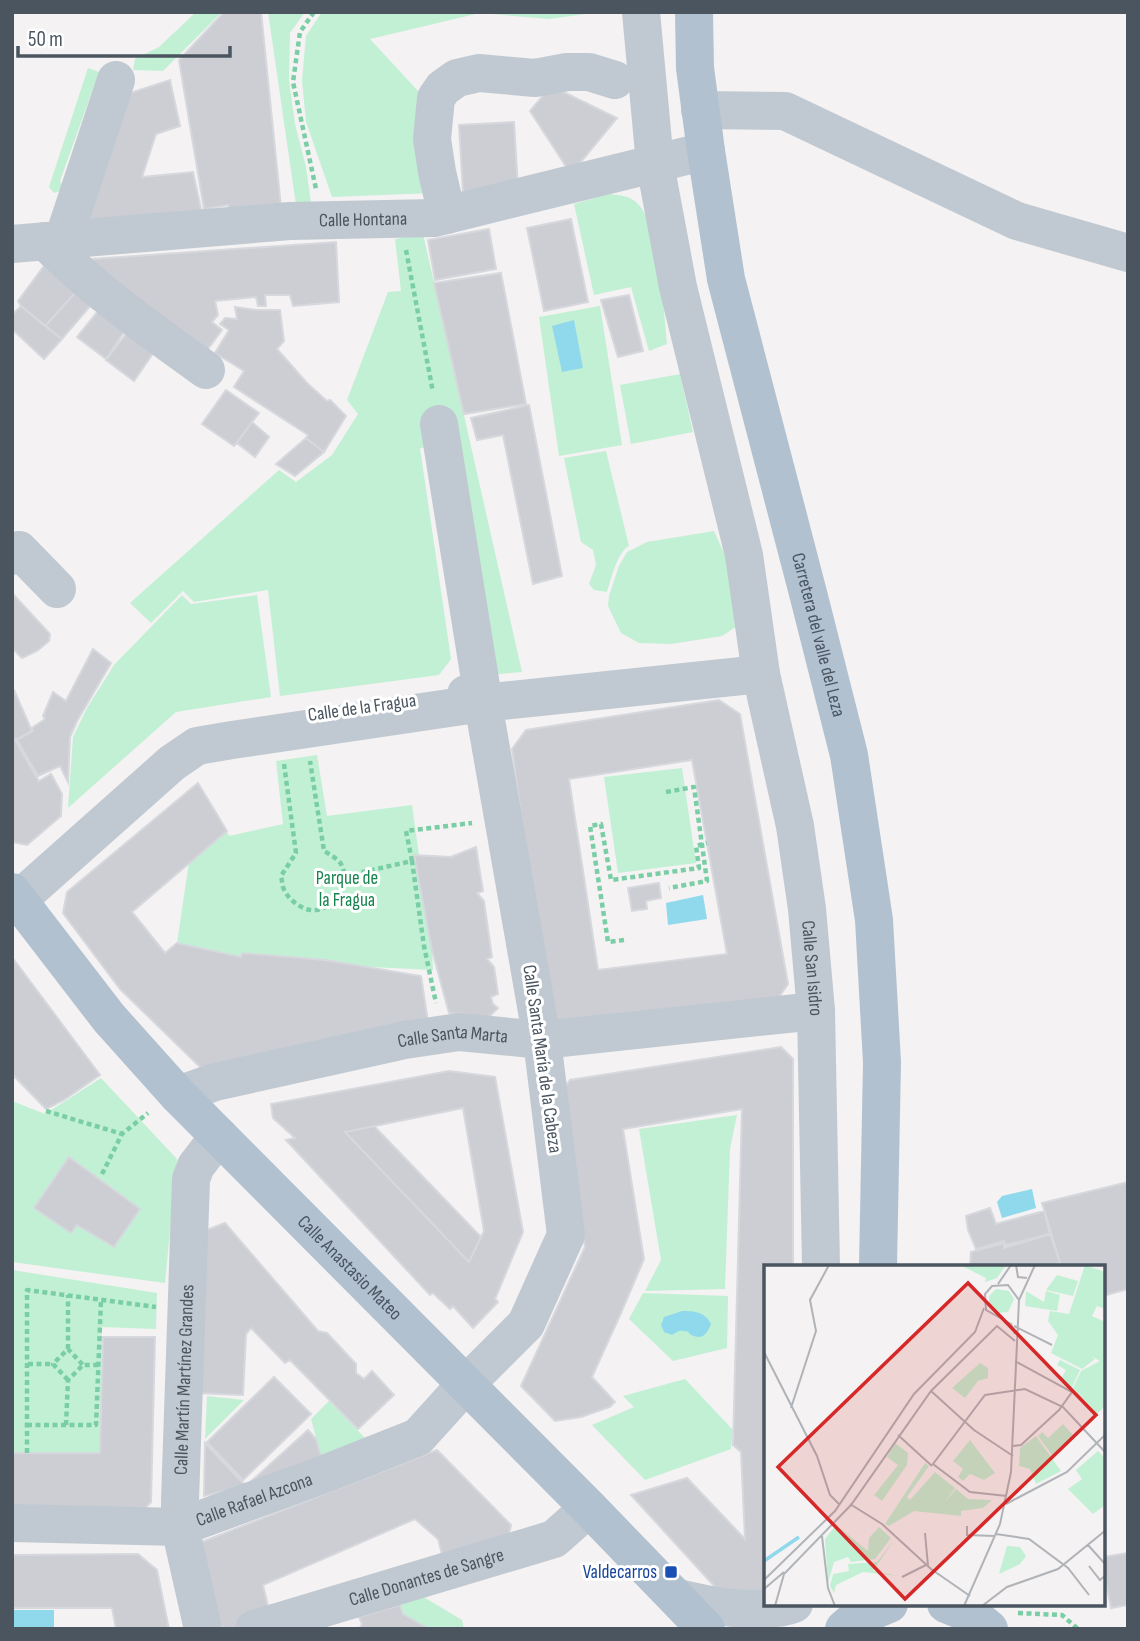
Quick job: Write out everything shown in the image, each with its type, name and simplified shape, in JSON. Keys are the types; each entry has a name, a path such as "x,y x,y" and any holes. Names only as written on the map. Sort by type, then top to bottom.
{"main road":[{"name":"Carretera del valle del Leza","path":"694,12 695,68 700,110 726,279 849,755 874,920 882,1062 878,1265"},
{"name":"Calle Anastasio Mateo","path":"14,893 109,1018 163,1104 219,1136 706,1629"}],"street":[{"name":"Calle San Isidro","path":"641,12 655,164 678,287 744,555 761,674 795,826 807,909 816,1011 821,1265"},
{"path":"447,215 432,139 436,98 443,88 457,78 479,73 535,78 567,72 589,72 615,80"},
{"path":"116,80 40,242 133,318 206,370"},
{"path":"700,110 785,111 1017,222 1128,253"},
{"name":"Calle Hontana","path":"40,242 290,221 434,218 706,151"},
{"name":"Calle Santa María de la Cabeza","path":"439,424 542,1040 566,1235 526,1324 466,1385"},
{"path":"14,549 57,589"},
{"path":"14,893 172,763 197,746 483,697 761,674"},
{"name":"Calle Santa Marta","path":"163,1104 215,1082 405,1040 459,1032 542,1040 816,1011"},
{"name":"Calle Martín Martínez Grandes","path":"203,1629 180,1527 191,1179 196,1166 219,1136"},
{"name":"Calle Rafael Azcona","path":"12,1523 180,1527 418,1437 466,1385"},
{"name":"Calle Donantes de Sangre","path":"254,1629 554,1539 589,1508"},
{"path":"678,1598 723,1608 789,1606"}],"path":[{"path":"314,12 300,32 293,82 323,220"},
{"path":"404,237 439,424"},
{"path":"283,756 296,853 281,876 283,889 298,906 315,911 328,906 336,897 344,885 345,876 340,863 324,850 309,752"},
{"path":"667,792 694,787 705,844 707,881 669,888"},
{"path":"438,1010 424,946 406,831 479,822"},
{"path":"625,940 608,942 590,826 601,824 611,880 699,868 696,846 705,844"},
{"path":"345,876 412,861"},
{"path":"102,1174 122,1134 163,1104"},
{"path":"46,1111 122,1134"},
{"path":"27,1452 27,1290 187,1311"},
{"path":"68,1295 68,1349 83,1365 98,1366"},
{"path":"27,1425 96,1425 101,1300"},
{"path":"28,1364 53,1364 68,1349"},
{"path":"53,1364 68,1380"},
{"path":"66,1425 68,1380 83,1365"},
{"path":"966,1612 1062,1615 1078,1629"}],"green space":[{"path":"196,12 222,12 163,71 133,70 135,59 159,47"},
{"path":"268,12 305,12 290,33 289,80 311,203 296,205"},
{"path":"322,12 600,12 549,19 480,13 370,39 429,103 433,193 332,197 306,122 302,80 306,36"},
{"path":"88,68 99,72 60,181 60,191 54,193 49,187"},
{"path":"609,194 626,196 639,205 646,216 656,250 667,344 649,351 631,287 594,295 574,204"},
{"path":"423,234 522,672 489,675 447,445 420,448 451,659 439,675 280,696 268,590 194,602 183,591 151,623 130,603 279,470 296,482 332,455 358,414 347,400 388,292 401,291 395,239"},
{"path":"600,306 622,445 559,456 539,317"},
{"path":"680,374 693,432 631,444 620,385"},
{"path":"606,451 629,546 618,560 607,592 594,590 589,584 596,565 593,550 581,542 564,458"},
{"path":"714,531 733,573 737,626 722,636 671,644 639,643 621,633 608,606 619,566 627,552 647,542"},
{"path":"182,595 191,604 257,595 271,697 176,712 68,808 73,737 87,708 114,665"},
{"name":"Parque de la Fragua","path":"317,755 327,816 412,805 433,970 371,967 242,953 241,957 177,943 189,862 227,831 229,836 283,824 276,761"},
{"path":"682,768 696,863 618,873 604,777"},
{"path":"101,1078 177,1159 165,1283 12,1262 12,1101 45,1114"},
{"path":"737,1115 730,1149 725,1289 645,1291 661,1260 639,1129"},
{"path":"12,1270 157,1293 156,1329 102,1327 100,1453 12,1453"},
{"path":"643,1293 728,1296 727,1348 673,1361 629,1319"},
{"path":"685,1379 733,1430 731,1449 645,1480 592,1425 634,1407 623,1396"},
{"path":"207,1396 244,1400 205,1439"},
{"path":"329,1401 367,1440 323,1464 311,1419"},
{"path":"422,1596 462,1620 464,1629 429,1629 403,1614 400,1605"}],"water":[{"path":"574,320 583,368 562,372 552,326"},
{"path":"703,895 707,919 668,925 666,903"},
{"path":"1032,1189 1036,1208 1002,1218 997,1202 1002,1196"},
{"path":"682,1311 695,1312 706,1317 711,1324 705,1334 697,1337 685,1331 672,1335 664,1332 661,1325 664,1317"},
{"path":"12,1610 54,1610 54,1629 12,1629"}],"building":[{"path":"224,12 261,12 281,207 231,212 228,205 204,209 179,60"},
{"path":"170,80 180,126 156,134 142,177 193,172 203,218 89,229 78,214 118,97"},
{"path":"551,86 617,118 571,174 530,111"},
{"path":"514,122 518,188 463,192 459,125"},
{"path":"571,219 588,302 544,311 527,228"},
{"path":"489,229 496,269 435,280 428,240"},
{"path":"336,242 339,302 293,306 290,295 265,295 266,306 258,306 256,297 215,301 218,315 212,322 222,330 202,357 89,275 93,259"},
{"path":"44,266 76,292 45,326 18,301"},
{"path":"501,273 526,404 464,414 434,283"},
{"path":"76,292 92,304 62,339 45,326"},
{"path":"629,295 643,351 618,357 601,300"},
{"path":"21,306 62,339 44,359 12,329 12,315"},
{"path":"102,306 126,329 106,359 77,337"},
{"path":"235,307 280,310 284,341 277,349 307,383 346,416 324,452 306,438 308,435 234,387 244,371 215,353 229,330 220,324 225,318 237,319"},
{"path":"129,330 156,349 134,381 106,360"},
{"path":"226,390 259,413 234,446 202,424"},
{"path":"529,405 562,576 533,584 503,435 477,440 471,418"},
{"path":"252,422 269,437 255,457 237,443"},
{"path":"306,438 324,452 295,476 276,464"},
{"path":"12,593 50,634 49,641 22,658 12,648"},
{"path":"93,649 111,663 70,737 68,782 60,766 38,776 17,740 33,731 32,728 45,719 43,716 53,692 66,701"},
{"path":"14,690 32,731 15,740 39,781 51,774 62,794 61,816 27,845 12,842"},
{"path":"719,700 740,714 788,984 777,1000 563,1031 549,1020 512,749 526,730","holes":["692,760 727,954 598,970 569,779"]},
{"path":"198,783 227,831 132,912 165,953 177,943 241,957 242,953 325,960 421,976 428,1022 205,1072 120,989 63,913 67,892"},
{"path":"476,847 483,891 477,893 484,901 492,957 487,959 494,967 498,994 491,997 498,1008 486,1020 467,1014 449,1013 432,950 414,855 451,857"},
{"path":"659,883 661,898 646,901 647,909 632,911 628,888"},
{"path":"12,957 100,1075 46,1109 12,1074"},
{"path":"781,1047 793,1059 793,1265 764,1265 764,1596 726,1599 631,1495 687,1478 745,1539 741,1452 733,1445 742,1109 623,1129 644,1259 592,1377 615,1402 610,1407 581,1417 555,1421 521,1386 585,1247 560,1094 570,1080"},
{"path":"449,1071 495,1077 523,1232 495,1299 498,1302 473,1328 453,1306 450,1309 433,1293 430,1295 286,1140 295,1138 273,1118 271,1104","holes":["463,1108 484,1231 469,1262 345,1132"]},
{"path":"374,1126 481,1237 469,1262 345,1132"},
{"path":"69,1157 140,1209 114,1247 77,1225 71,1233 34,1208"},
{"path":"1128,1182 1128,1289 1105,1295 1105,1265 1061,1265 1042,1203"},
{"path":"990,1208 996,1224 1044,1211 1050,1234 1006,1245 1004,1241 976,1249 968,1230 966,1216"},
{"path":"225,1223 318,1331 327,1333 356,1364 356,1373 364,1379 372,1371 394,1395 358,1429 290,1360 285,1363 251,1328 246,1334 243,1395 195,1393 199,1233"},
{"path":"1050,1234 1060,1263 970,1265 971,1252 1004,1243 1004,1248"},
{"path":"103,1337 155,1337 151,1502 138,1516 12,1508 12,1453 100,1453"},
{"path":"274,1377 311,1414 243,1480 207,1442"},
{"path":"308,1430 316,1439 323,1464 246,1486"},
{"path":"205,1443 246,1486 204,1496"},
{"path":"437,1450 511,1525 506,1548 445,1566 438,1539 415,1519 263,1585 271,1619 238,1629 225,1629 207,1615 194,1545"},
{"path":"1128,1553 1128,1605 1111,1608 1105,1576 1105,1557"},
{"path":"138,1554 157,1570 169,1629 116,1629 112,1608 12,1608 12,1555"},
{"path":"400,1605 403,1614 429,1629 359,1629 362,1624 359,1617"}],"place":[{"name":"Valdecarros","path":"671,1572"}]}
